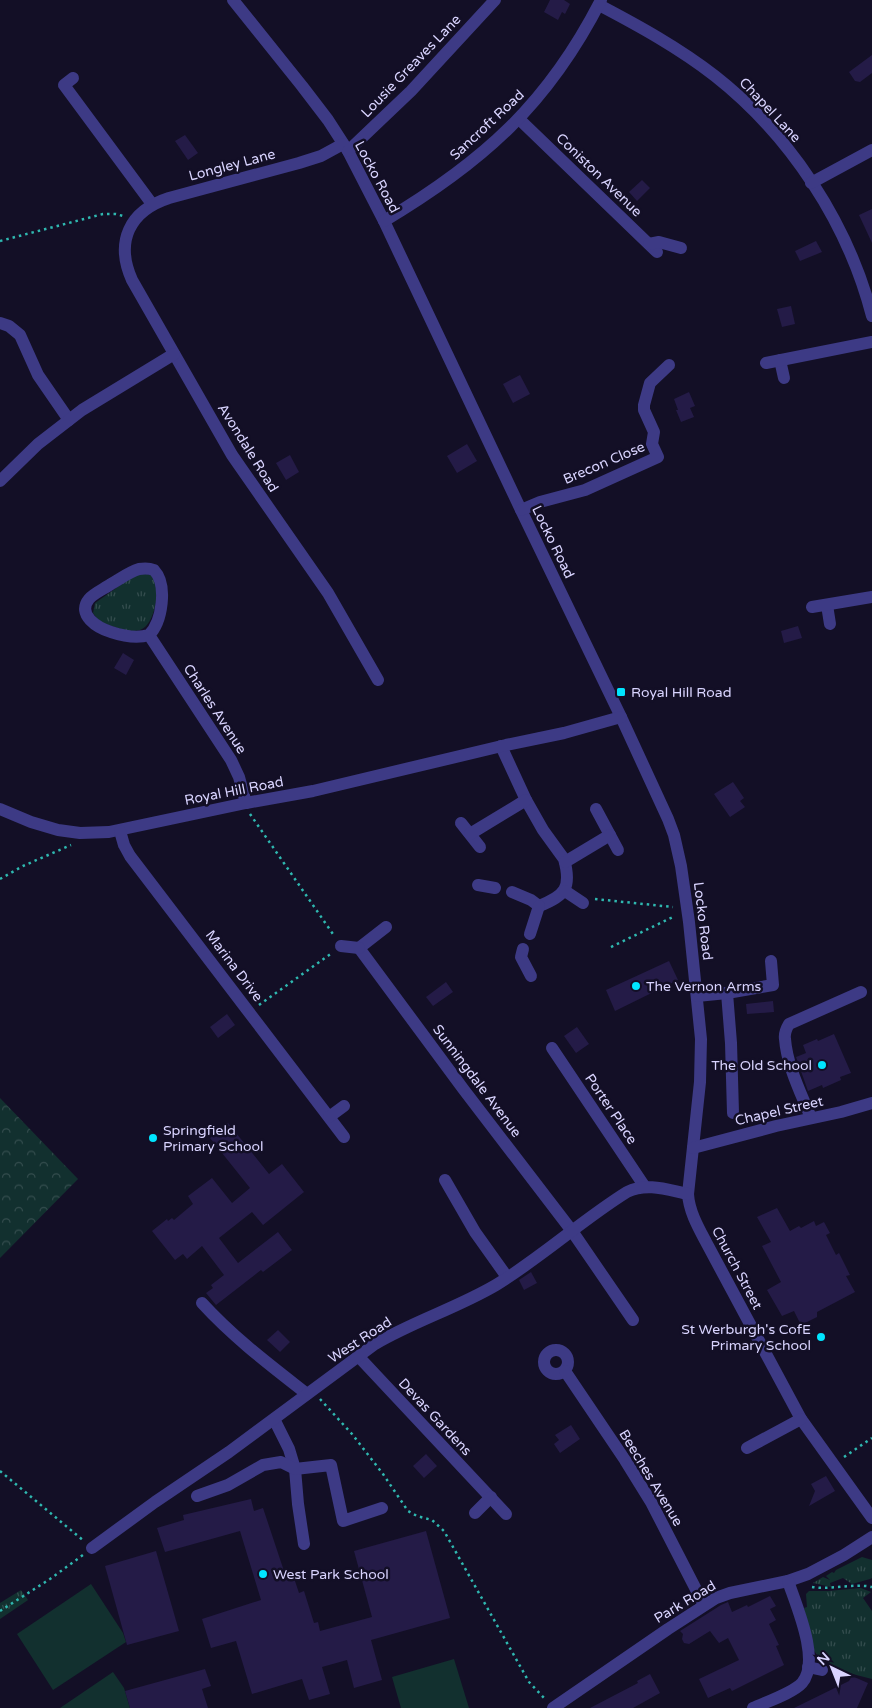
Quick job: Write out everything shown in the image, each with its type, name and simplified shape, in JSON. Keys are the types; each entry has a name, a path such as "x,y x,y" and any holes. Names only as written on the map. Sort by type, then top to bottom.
{"street":[{"name":"Locko Road","path":"233,0 302,86 346,148 384,221 621,717 674,835 687,910 701,1039 693,1148"},
{"name":"Lousie Greaves Lane","path":"346,148 411,91 495,0"},
{"name":"Sancroft Road","path":"384,221 421,199 460,172 488,150 519,119 534,103 577,45 600,2"},
{"name":"Chapel Lane","path":"600,2 673,46 715,76 768,126 783,143 834,220 850,254 872,316"},
{"path":"73,78 64,85 152,204"},
{"name":"Coniston Avenue","path":"519,119 653,248 659,242 681,248"},
{"name":"Longley Lane","path":"133,222 152,204 169,198 239,180 346,148"},
{"path":"811,183 872,150"},
{"name":"Avondale Road","path":"133,222 125,245 127,266 132,280 232,455 248,481 328,593 378,680"},
{"path":"0,323 9,326 20,335 38,375 69,420"},
{"path":"766,363 872,342"},
{"path":"0,481 38,444 69,420 107,394 174,354"},
{"path":"780,360 784,378"},
{"name":"Brecon Close","path":"521,510 540,502 585,490 658,457 652,444 654,432 644,410 644,400 650,383 669,365"},
{"path":"146,568 154,570 161,581 163,594 157,624 149,635 139,638 122,635 97,626 88,619 86,611 87,602 94,595 136,570 146,568"},
{"path":"812,607 872,597"},
{"path":"827,605 830,624"},
{"name":"Charles Avenue","path":"149,635 231,760 239,777 246,803"},
{"name":"Royal Hill Road","path":"0,809 31,822 65,831 90,833 120,831 246,803 313,791 501,746 564,733 621,717"},
{"path":"501,746 542,830 565,862 567,878 565,891 551,902 539,906"},
{"path":"470,834 526,800"},
{"path":"596,809 618,850"},
{"path":"461,823 480,847"},
{"name":"Marina Drive","path":"120,831 126,850 344,1138"},
{"path":"565,862 610,835"},
{"path":"478,885 495,888"},
{"path":"565,891 589,901"},
{"path":"512,892 531,900 539,906"},
{"path":"530,934 539,906"},
{"path":"341,946 359,948 386,927"},
{"name":"Sunningdale Avenue","path":"359,948 572,1232 634,1320"},
{"path":"523,949 521,957 531,976"},
{"path":"697,996 773,985 770,961"},
{"path":"811,1118 788,1055 785,1038 787,1028 790,1024 860,992"},
{"path":"728,993 734,1113"},
{"name":"Porter Place","path":"552,1048 645,1187"},
{"name":"Chapel Street","path":"693,1148 872,1103"},
{"path":"329,1117 344,1106"},
{"name":"Church Street","path":"693,1148 688,1194 696,1222 802,1418 872,1518"},
{"path":"445,1180 475,1232 507,1278"},
{"name":"West Road","path":"92,1548 155,1502 229,1452 358,1356 392,1335 472,1298 507,1278 627,1192 645,1187 688,1194"},
{"path":"202,1303 221,1324 249,1349 310,1392"},
{"name":"Devas Gardens","path":"358,1356 506,1514"},
{"name":"Beeches Avenue","path":"565,1371 651,1502 704,1605"},
{"path":"747,1448 802,1418"},
{"path":"274,1419 289,1449 295,1469 304,1544"},
{"path":"197,1496 228,1485 263,1464 281,1462 295,1469 331,1464 343,1521 382,1508"},
{"path":"475,1513 491,1498"},
{"name":"Park Road","path":"553,1708 704,1605 730,1593 790,1580 838,1559 872,1537"},
{"path":"753,1708 800,1685 805,1678 808,1667 806,1638 790,1580"},
{"path":"808,1667 822,1670"}],"path":[{"path":"0,241 103,214 116,214 133,222"},
{"path":"246,803 249,813 341,946 250,1012"},
{"path":"0,879 23,866 74,844"},
{"path":"589,901 674,907 687,910"},
{"path":"612,947 687,910"},
{"path":"310,1392 352,1434 383,1474 408,1511 417,1516 432,1520 444,1531 529,1682 553,1708"},
{"path":"834,1464 872,1438"},
{"path":"0,1472 92,1548 50,1579 0,1611"},
{"path":"790,1580 810,1587 826,1589 860,1586 872,1587"}],"green space":[{"path":"142,573 151,575 156,583 157,591 154,610 146,626 136,631 128,631 100,621 93,613 95,603 132,577"},
{"path":"0,1098 78,1179 0,1258"},
{"path":"862,1557 872,1560 872,1578 852,1584 843,1578 830,1583 831,1587 813,1583 823,1577 830,1580 826,1576"},
{"path":"91,1584 123,1633 126,1642 53,1690 17,1634"},
{"path":"861,1588 871,1592 863,1598 872,1611 872,1679 833,1666 814,1651 804,1608 807,1607 806,1594 809,1591"},
{"path":"21,1590 28,1600 0,1619 0,1603"},
{"path":"454,1659 469,1708 401,1708 392,1677"},
{"path":"113,1672 124,1688 130,1708 60,1708"}],"building":[{"path":"550,0 564,0 570,4 565,14 562,12 558,20 544,12"},
{"path":"872,55 872,73 860,82 855,81 849,72"},
{"path":"185,135 198,153 188,160 175,141"},
{"path":"642,180 650,188 637,201 629,192"},
{"path":"872,209 872,243 859,215"},
{"path":"816,241 822,252 800,261 795,251"},
{"path":"791,306 795,324 782,327 777,309"},
{"path":"520,375 530,394 513,403 503,384"},
{"path":"689,392 695,406 690,408 694,417 681,422 674,399"},
{"path":"467,444 477,461 457,473 447,456"},
{"path":"290,455 299,472 286,480 276,463"},
{"path":"798,626 802,638 784,643 781,631"},
{"path":"123,653 134,660 126,675 114,668"},
{"path":"733,782 744,798 740,801 745,807 730,817 714,794"},
{"name":"The Vernon Arms","path":"669,961 678,980 615,1011 606,990"},
{"path":"446,982 453,992 433,1006 426,997"},
{"path":"773,1001 774,1012 747,1014 746,1004"},
{"path":"227,1014 235,1025 218,1038 210,1027"},
{"path":"577,1027 589,1044 576,1053 564,1036"},
{"name":"The Old School","path":"834,1034 851,1073 840,1077 841,1080 823,1088 822,1085 808,1091 796,1057 806,1053 803,1045"},
{"path":"228,1123 269,1174 282,1164 304,1192 263,1225 252,1212 219,1238 238,1263 278,1232 292,1250 263,1272 261,1270 216,1305 206,1293 213,1288 211,1285 224,1275 202,1246 187,1259 183,1254 175,1260 152,1231 167,1219 168,1221 172,1218 174,1220 193,1204 188,1196 212,1178 232,1203 250,1188 210,1138"},
{"path":"777,1208 790,1231 814,1221 816,1226 824,1222 830,1233 826,1235 836,1255 839,1253 850,1275 846,1276 855,1292 817,1312 817,1317 801,1325 794,1311 782,1316 767,1290 781,1282 762,1246 771,1242 757,1217"},
{"path":"531,1272 537,1283 524,1290 519,1280"},
{"path":"278,1330 290,1342 280,1352 267,1340"},
{"path":"571,1425 580,1439 560,1453 554,1444 559,1440 555,1435"},
{"path":"426,1454 437,1466 424,1478 413,1466"},
{"path":"826,1476 835,1491 809,1506 815,1491 811,1484"},
{"path":"251,1499 254,1511 263,1508 285,1574 292,1572 299,1593 304,1591 314,1623 318,1622 320,1631 372,1617 354,1551 426,1531 450,1618 371,1640 382,1680 354,1688 347,1660 322,1667 330,1694 309,1700 302,1679 252,1694 236,1641 211,1648 202,1619 261,1600 240,1531 165,1552 157,1528 184,1520 183,1515"},
{"path":"156,1551 179,1631 127,1645 105,1566"},
{"path":"770,1596 776,1606 770,1609 776,1620 769,1624 779,1645 776,1646 784,1665 732,1691 730,1688 708,1698 699,1679 739,1660 728,1638 719,1643 710,1631 689,1644 684,1643 682,1639 683,1634 680,1631 728,1602 732,1612 747,1605 748,1607"},
{"path":"205,1669 211,1686 202,1689 208,1708 130,1708 125,1691"},
{"path":"650,1674 660,1693 633,1708 590,1708 638,1683 637,1681"},
{"path":"852,1676 868,1683 857,1708 794,1708 849,1681"}],"place":[{"name":"Royal Hill Road","path":"621,692"},
{"name":"The Vernon Arms","path":"636,986"},
{"name":"The Old School","path":"822,1065"},
{"name":"Springfield Primary School","path":"153,1138"},
{"name":"St Werburgh's CofE Primary School","path":"821,1337"},
{"name":"West Park School","path":"263,1574"}]}
